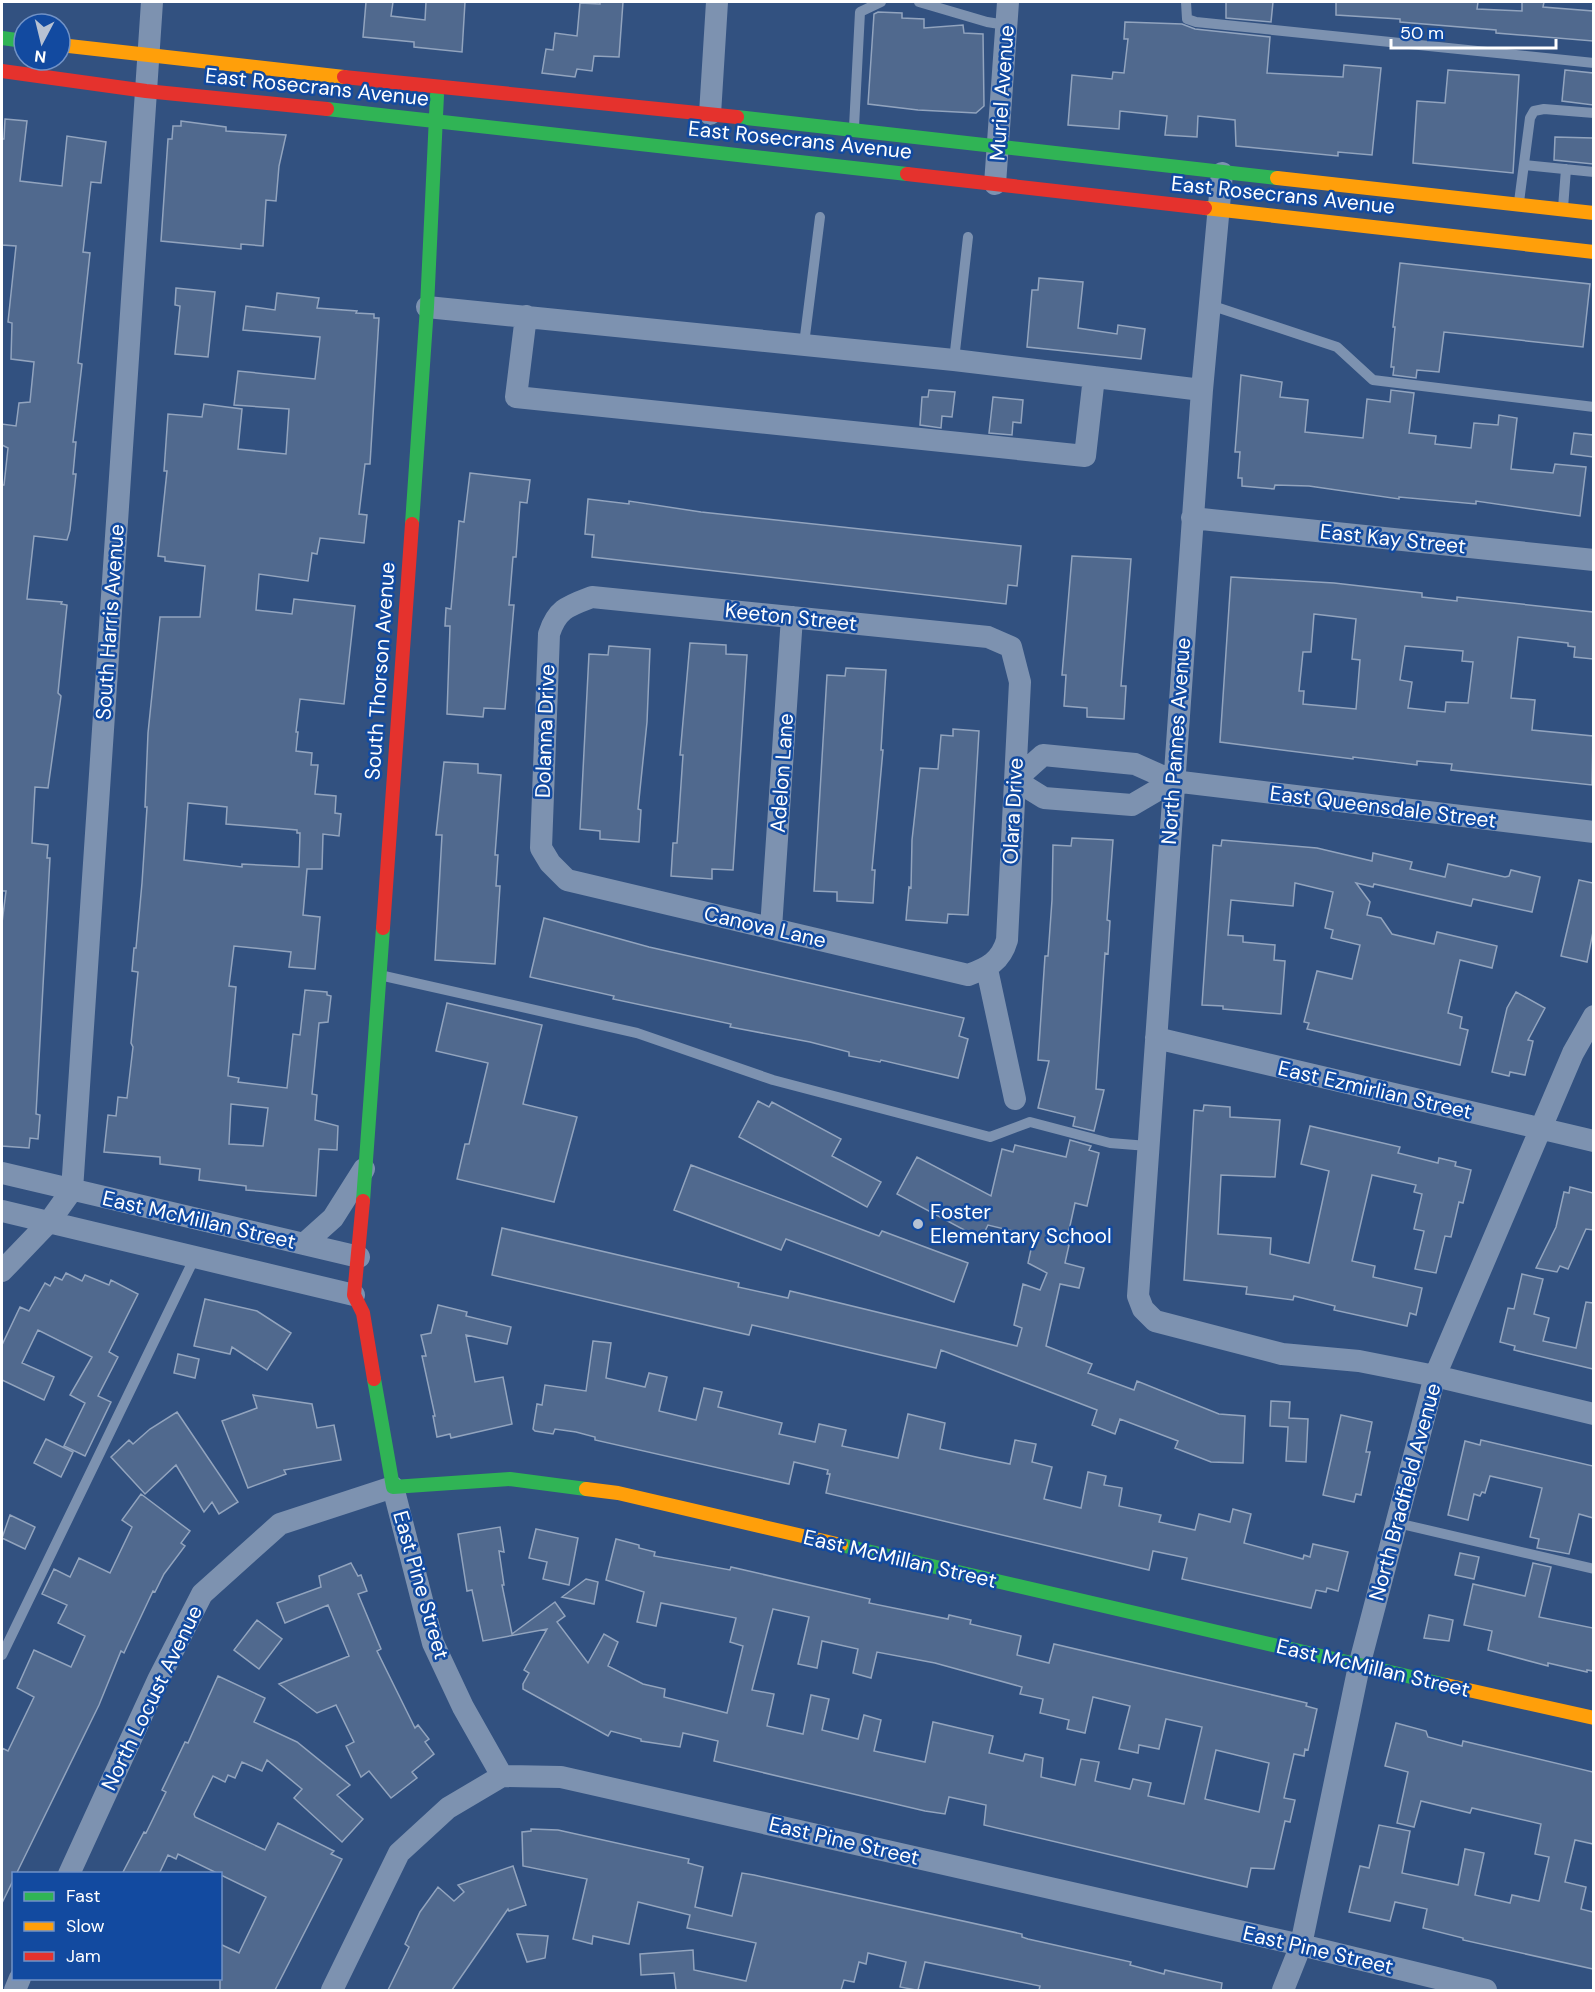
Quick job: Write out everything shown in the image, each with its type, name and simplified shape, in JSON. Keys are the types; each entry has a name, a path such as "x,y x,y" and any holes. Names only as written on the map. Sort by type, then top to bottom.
{"main road":[{"name":"East Rosecrans Avenue","path":"72,46 438,87 710,114 1593,213"},
{"name":"East Rosecrans Avenue","path":"2,71 146,91 435,120 1593,252"},
{"name":"South Thorson Avenue","path":"359,1257 427,307 438,87"},
{"path":"359,1257 354,1295 363,1312 393,1488"},
{"name":"East McMillan Street","path":"393,1488 510,1479 618,1492 1359,1666 1593,1718"}],"street":[{"name":"South Harris Avenue","path":"72,1190 152,2"},
{"path":"710,114 717,2"},
{"name":"Muriel Avenue","path":"995,184 1008,2"},
{"name":"North Pannes Avenue","path":"1222,173 1192,518 1138,1296 1143,1310 1155,1321 1282,1353 1359,1361 1435,1376"},
{"path":"427,307 954,360 1202,390"},
{"path":"526,316 516,398 1085,456 1094,377"},
{"name":"East Kay Street","path":"1192,518 1593,560"},
{"name":"Keeton Street","path":"571,605 592,597 988,637 1011,646"},
{"name":"Dolanna Drive","path":"550,863 541,849 549,634 554,617 571,605"},
{"name":"Adelon Lane","path":"771,928 792,617"},
{"name":"Olara Drive","path":"987,969 1003,954 1007,940 1020,682 1011,646"},
{"name":"East Queensdale Street","path":"1015,780 1043,755 1135,764 1173,782 1593,832"},
{"path":"1015,780 1044,798 1132,805 1173,782"},
{"name":"Canova Lane","path":"550,863 567,880 968,975 987,969"},
{"path":"987,969 1015,1099"},
{"name":"North Bradfield Avenue","path":"1283,1990 1301,1945 1359,1666 1435,1376 1540,1128 1573,1053 1593,1016"},
{"name":"East Ezmirlian Street","path":"1156,1038 1593,1141"},
{"path":"304,1244 333,1218 367,1163"},
{"name":"East McMillan Street","path":"2,1173 359,1257"},
{"path":"2,1271 49,1222 72,1190"},
{"name":"East McMillan Street","path":"2,1211 354,1295"},
{"path":"1435,1376 1593,1414"},
{"name":"East Pine Street","path":"393,1488 433,1643 463,1707 502,1776 561,1778 1301,1945 1486,1990"},
{"name":"North Locust Avenue","path":"70,1872 158,1680 202,1594 280,1524 393,1488"},
{"path":"332,1990 399,1853 448,1808 502,1776"}],"lane":[{"path":"854,130 860,12 881,2"},
{"path":"919,2 987,22 1006,25"},
{"path":"1186,2 1187,20 1196,22 1593,63"},
{"path":"1518,205 1530,118 1534,111 1593,113"},
{"path":"1524,165 1593,172"},
{"path":"1562,210 1566,169"},
{"path":"804,344 820,217"},
{"path":"954,360 968,237"},
{"path":"1210,305 1337,347 1373,380 1593,407"},
{"path":"379,975 637,1033 773,1080 990,1137 1030,1122 1110,1143 1149,1146"},
{"path":"2,1655 195,1257"},
{"path":"1396,1523 1593,1569"}],"building":[{"path":"366,2 393,2 391,16 425,20 426,2 465,2 462,52 414,47 414,42 363,37"},
{"path":"600,2 623,2 619,57 594,56 592,71 577,69 575,77 542,73 546,49 553,50 555,33 577,36 580,3 600,4"},
{"path":"1226,2 1273,2 1271,22 1226,18"},
{"path":"1336,2 1478,2 1477,9 1522,11 1522,2 1544,2 1543,7 1593,11 1593,41 1496,33 1496,30 1400,22 1400,19 1336,15"},
{"path":"878,12 902,13 902,18 924,19 924,28 963,25 964,33 983,34 984,106 976,113 918,110 868,104 874,14"},
{"path":"1125,22 1182,24 1195,29 1270,37 1267,73 1343,77 1344,65 1381,68 1372,155 1338,152 1338,156 1236,146 1235,120 1198,116 1197,137 1165,135 1167,116 1120,111 1119,129 1068,125 1072,75 1112,79 1113,72 1124,73 1128,39 1124,39"},
{"path":"1448,70 1519,75 1513,173 1413,163 1417,101 1445,103"},
{"path":"1565,70 1593,73 1593,105 1562,101"},
{"path":"5,119 27,121 20,181 62,186 67,136 106,142 101,183 91,182 83,252 90,253 78,363 82,364 73,442 76,442 73,474 76,474 70,530 67,540 34,536 27,599 62,602 61,604 67,605 58,693 61,696 48,788 35,787 32,843 48,845 47,858 50,858 36,1114 40,1115 38,1139 30,1138 29,1148 2,1146 2,923 6,891 2,891 2,485 4,485 8,448 2,445 2,424 16,426 19,403 30,402 34,362 11,359 12,323 8,322 16,246 2,245 2,139 4,139"},
{"path":"181,121 226,127 226,131 286,135 279,166 276,201 266,200 263,246 241,244 241,249 161,241 168,139 172,139 173,126 181,126"},
{"path":"1555,137 1593,138 1593,164 1554,160"},
{"path":"1400,263 1590,284 1583,347 1444,332 1439,372 1417,370 1416,378 1393,375 1394,367 1391,367 1395,327 1393,327"},
{"path":"1039,278 1083,282 1078,328 1117,334 1118,325 1145,329 1141,359 1027,347 1032,290 1038,290"},
{"path":"176,288 215,292 208,357 175,354 180,306 175,305"},
{"path":"277,293 319,298 317,308 357,311 356,313 374,314 374,318 379,318 370,464 365,464 359,514 367,515 364,543 320,538 317,554 312,553 308,581 259,574 256,610 292,614 294,599 355,606 344,704 300,699 296,732 298,732 296,751 312,753 311,765 318,765 315,794 336,796 335,813 341,814 339,836 323,834 322,869 307,869 303,915 320,917 315,969 289,967 291,952 234,946 229,986 236,987 228,1076 239,1078 238,1082 287,1088 293,1034 300,1035 305,990 327,992 327,995 331,996 328,1022 319,1023 312,1094 317,1095 315,1120 338,1126 337,1150 319,1149 316,1196 246,1190 246,1186 199,1180 200,1169 160,1164 160,1157 104,1152 108,1115 116,1116 118,1097 127,1098 133,1047 131,1043 138,972 132,971 142,883 147,807 145,807 148,733 160,617 200,617 205,566 165,561 165,557 158,556 167,471 164,471 168,414 202,417 204,404 242,409 238,449 286,454 289,409 234,405 238,371 315,379 320,337 243,330 246,306 275,310","holes":["188,803 227,807 226,824 297,830 297,833 300,833 299,867 242,864 242,867 184,860","231,1104 268,1108 263,1146 229,1144"]},
{"path":"1241,375 1282,382 1280,397 1308,400 1305,432 1363,438 1367,399 1390,402 1391,390 1414,393 1409,433 1436,436 1435,444 1471,448 1474,423 1498,425 1499,415 1517,418 1511,469 1553,473 1555,464 1586,467 1580,516 1476,501 1476,504 1399,497 1399,499 1309,486 1275,485 1274,489 1242,486 1242,478 1238,478 1240,452 1235,452"},
{"path":"929,390 955,392 952,417 942,416 941,428 920,425 922,397 928,397"},
{"path":"993,397 1023,400 1021,423 1013,422 1012,435 989,433"},
{"path":"1574,433 1593,435 1593,457 1571,454"},
{"path":"470,473 530,480 527,503 520,502 516,557 513,557 509,605 514,605 505,709 484,708 483,717 447,714 450,626 445,626 446,608 451,609 459,521 464,522"},
{"path":"588,499 629,504 629,501 701,512 1021,546 1017,586 1008,585 1006,604 592,557 594,535 585,534"},
{"path":"1072,556 1131,559 1121,686 1126,686 1124,719 1087,717 1087,708 1064,706 1066,675 1062,675"},
{"path":"1231,577 1334,583 1422,593 1422,597 1457,601 1457,597 1593,612 1593,659 1574,657 1575,647 1568,646 1568,643 1518,637 1511,698 1535,700 1532,730 1593,736 1592,785 1451,770 1452,764 1417,761 1417,765 1353,757 1353,759 1220,742","holes":["1314,614 1356,619 1352,659 1360,660 1356,709 1303,704 1304,691 1299,691 1303,652 1311,652","1405,646 1463,651 1462,661 1473,662 1468,703 1446,702 1445,712 1408,708 1412,682 1400,680"]},
{"path":"690,643 726,645 726,654 747,655 733,870 712,869 712,879 671,876 673,843 677,843 683,755 680,755"},
{"path":"609,646 650,649 647,722 638,809 641,810 639,842 600,839 600,831 580,829 589,654 608,655"},
{"path":"846,668 886,670 881,750 883,750 872,870 875,870 873,903 837,901 837,892 814,891 827,675 845,676"},
{"path":"953,729 979,731 968,915 948,914 947,923 906,920 909,887 911,888 912,840 920,768 938,769 941,735 953,736"},
{"path":"444,762 478,764 478,773 501,775 495,855 498,855 496,886 500,886 495,964 435,960 442,835 436,835"},
{"path":"1072,838 1113,840 1107,920 1110,921 1108,954 1105,953 1096,1089 1104,1090 1094,1131 1073,1126 1075,1117 1038,1108 1049,1061 1038,1060 1045,956 1048,956 1052,900 1053,845 1071,846"},
{"path":"1222,840 1317,848 1372,861 1373,853 1412,862 1410,869 1445,877 1448,864 1505,877 1509,876 1511,870 1540,877 1532,912 1473,899 1471,906 1374,884 1373,887 1356,883 1370,902 1367,915 1381,918 1392,934 1434,944 1437,932 1497,946 1492,968 1460,960 1448,1013 1462,1017 1460,1028 1468,1030 1460,1065 1307,1029 1309,1023 1304,1022 1317,971 1352,979 1360,945 1331,938 1333,930 1325,928 1333,892 1295,883 1293,906 1231,900 1228,935 1243,936 1243,942 1275,945 1274,960 1285,961 1281,1014 1202,1005 1213,845 1221,846"},
{"path":"1579,880 1593,883 1593,932 1587,962 1561,956"},
{"path":"544,918 649,947 964,1018 959,1036 968,1039 958,1078 881,1060 880,1062 849,1056 849,1052 810,1042 730,1027 731,1024 613,999 614,996 530,977"},
{"path":"1516,992 1545,1008 1528,1040 1533,1041 1525,1075 1510,1072 1509,1076 1492,1072 1507,1008"},
{"path":"447,1003 542,1025 523,1104 577,1117 554,1202 457,1179 465,1144 469,1144 488,1063 436,1051"},
{"path":"758,1101 769,1107 772,1102 841,1139 832,1156 881,1182 867,1207 739,1137"},
{"path":"1204,1105 1230,1107 1230,1117 1280,1120 1275,1177 1221,1175 1218,1234 1271,1238 1270,1254 1309,1263 1329,1171 1301,1164 1310,1126 1400,1147 1398,1153 1438,1163 1439,1158 1456,1162 1455,1166 1471,1170 1463,1203 1459,1202 1451,1237 1445,1236 1436,1273 1415,1269 1424,1231 1414,1229 1422,1194 1414,1192 1416,1185 1372,1175 1352,1261 1375,1266 1373,1277 1422,1288 1416,1315 1410,1313 1407,1326 1334,1310 1335,1306 1294,1296 1293,1300 1246,1294 1247,1287 1184,1280 1194,1110 1203,1111"},
{"path":"1070,1140 1091,1146 1089,1150 1099,1153 1087,1206 1075,1203 1066,1244 1069,1245 1065,1263 1084,1268 1079,1288 1060,1284 1046,1346 1092,1364 1088,1373 1134,1390 1137,1381 1219,1414 1245,1416 1243,1463 1211,1462 1175,1448 1178,1441 1120,1419 1115,1434 1092,1425 1097,1410 941,1350 936,1368 752,1325 749,1335 492,1275 502,1228 739,1283 738,1287 788,1298 790,1291 1017,1346 1022,1328 1014,1325 1023,1284 1040,1290 1047,1273 1028,1263 1034,1236 988,1225 981,1239 897,1194 917,1157 991,1196 1002,1149 1013,1152 1015,1145 1066,1157"},
{"path":"691,1165 879,1236 882,1231 968,1263 954,1302 786,1239 781,1250 674,1210"},
{"path":"1570,1187 1593,1193 1593,1230 1586,1229 1568,1269 1560,1266 1557,1272 1536,1268 1556,1227 1564,1192 1569,1193"},
{"path":"66,1273 82,1281 85,1275 109,1285 111,1280 138,1294 109,1352 118,1357 98,1396 111,1402 85,1456 64,1446 85,1403 70,1395 92,1357 38,1330 22,1363 54,1377 44,1400 2,1380 2,1345 20,1307 29,1311 45,1283 50,1286 55,1277 62,1280"},
{"path":"1522,1274 1543,1279 1534,1314 1549,1318 1543,1341 1576,1348 1586,1302 1593,1303 1593,1369 1514,1350 1515,1346 1500,1342 1508,1308 1514,1309"},
{"path":"205,1299 257,1311 291,1333 267,1370 232,1347 230,1354 194,1346"},
{"path":"438,1305 467,1312 466,1316 511,1327 507,1344 466,1335 475,1382 503,1377 512,1424 451,1438 450,1434 437,1437 433,1416 435,1416 422,1356 426,1356 421,1335 431,1333"},
{"path":"593,1341 611,1343 606,1378 645,1387 649,1373 667,1377 659,1411 696,1420 704,1388 722,1392 718,1407 782,1423 779,1434 815,1442 819,1424 846,1430 842,1446 898,1458 908,1414 945,1423 940,1449 1010,1464 1015,1440 1036,1444 1032,1462 1052,1467 1044,1499 1081,1508 1088,1472 1106,1476 1104,1485 1122,1488 1119,1506 1161,1515 1159,1522 1195,1530 1199,1514 1230,1522 1233,1509 1251,1514 1244,1543 1303,1559 1304,1555 1310,1557 1313,1544 1348,1552 1338,1591 1327,1588 1326,1592 1316,1590 1311,1608 1182,1579 1187,1558 1153,1551 1149,1570 826,1493 830,1474 827,1474 828,1470 794,1462 789,1484 595,1440 595,1437 576,1432 555,1429 553,1434 535,1431 533,1429 537,1404 542,1405 545,1385 586,1391"},
{"path":"178,1354 199,1359 195,1378 174,1373"},
{"path":"253,1395 312,1404 317,1428 334,1425 341,1460 284,1470 286,1474 248,1488 222,1421 257,1408"},
{"path":"1271,1401 1290,1402 1289,1418 1308,1419 1306,1462 1286,1461 1288,1427 1270,1426"},
{"path":"177,1412 238,1502 219,1514 212,1502 204,1512 176,1465 145,1494 111,1457 129,1440 133,1444 150,1429"},
{"path":"1341,1415 1372,1422 1366,1452 1370,1452 1361,1495 1356,1494 1354,1502 1323,1495"},
{"path":"46,1439 73,1452 61,1477 34,1463"},
{"path":"1481,1440 1593,1466 1593,1518 1579,1514 1569,1554 1537,1548 1539,1539 1530,1537 1542,1488 1490,1476 1485,1493 1482,1492 1480,1496 1474,1494 1468,1520 1448,1515 1465,1441 1480,1445"},
{"path":"141,1494 190,1531 181,1543 185,1546 164,1574 155,1592 153,1591 124,1653 121,1651 99,1705 17,1872 12,1872 12,1883 2,1903 2,1748 8,1751 34,1697 17,1688 34,1650 71,1667 85,1636 58,1623 67,1605 42,1594 54,1569 70,1577 79,1558 110,1573 132,1527 122,1520"},
{"path":"10,1515 35,1527 25,1549 2,1538"},
{"path":"500,1527 504,1552 499,1551 504,1585 502,1585 512,1634 555,1602 565,1616 557,1622 588,1663 604,1634 618,1642 608,1666 643,1684 665,1689 664,1697 727,1713 743,1646 730,1642 736,1618 661,1603 656,1626 637,1622 644,1592 606,1580 616,1539 655,1552 654,1556 730,1570 731,1567 870,1599 869,1603 948,1619 949,1615 971,1620 970,1624 1021,1636 1017,1655 1049,1663 1054,1644 1307,1703 1306,1706 1317,1709 1308,1750 1305,1749 1304,1756 1294,1754 1284,1798 1295,1800 1290,1822 1285,1821 1274,1869 1251,1868 1247,1887 984,1825 986,1805 949,1797 945,1814 925,1811 714,1761 718,1741 683,1733 680,1747 641,1741 641,1739 611,1731 608,1736 523,1689 529,1673 524,1670 547,1629 483,1641 472,1590 467,1591 458,1534","holes":["773,1609 809,1617 798,1664 817,1668 822,1641 858,1649 853,1673 871,1678 877,1652 935,1663 1022,1687 1020,1694 1043,1699 1040,1713 1069,1720 1067,1729 1085,1733 1093,1697 1130,1706 1119,1749 1138,1753 1139,1745 1159,1749 1166,1719 1202,1727 1184,1804 1148,1796 1151,1783 1133,1779 1130,1789 1095,1781 1099,1762 1081,1759 1075,1785 1041,1777 1043,1758 1025,1754 1023,1761 989,1753 993,1736 933,1722 925,1762 874,1751 881,1720 864,1715 858,1739 822,1730 829,1699 811,1695 803,1734 767,1726 774,1694 752,1690","1216,1750 1269,1763 1259,1812 1205,1799"]},
{"path":"536,1529 578,1538 569,1585 543,1579 547,1562 529,1558"},
{"path":"1460,1553 1479,1557 1474,1579 1455,1575"},
{"path":"351,1563 358,1576 361,1575 367,1591 358,1594 381,1649 377,1651 415,1728 418,1725 429,1739 425,1742 434,1754 412,1772 417,1778 391,1798 369,1771 361,1777 346,1746 354,1742 336,1705 317,1713 279,1684 349,1656 328,1605 285,1623 277,1603 321,1587 319,1576"},
{"path":"1533,1563 1551,1567 1539,1617 1593,1628 1593,1671 1587,1670 1587,1672 1548,1663 1548,1666 1488,1650 1492,1631 1464,1625 1473,1584 1525,1596"},
{"path":"586,1579 598,1582 594,1604 562,1597"},
{"path":"1429,1615 1453,1620 1449,1641 1424,1638"},
{"path":"257,1620 282,1639 259,1669 234,1650"},
{"path":"218,1676 265,1698 254,1722 297,1742 350,1785 337,1795 363,1819 342,1842 294,1798 302,1789 267,1760 262,1771 242,1762 235,1778 228,1775 225,1782 213,1776 194,1814 195,1817 265,1850 278,1823 334,1851 331,1854 342,1859 275,1990 220,1990 222,1945 239,1953 266,1897 222,1876 222,1872 215,1872 178,1854 176,1859 168,1855 160,1872 123,1872 166,1792 162,1790 185,1742 188,1743"},
{"path":"1396,1723 1426,1731 1428,1737 1462,1746 1463,1741 1593,1772 1593,1844 1575,1840 1565,1882 1586,1887 1581,1909 1593,1912 1593,1969 1463,1940 1463,1938 1423,1928 1427,1909 1395,1902 1390,1921 1349,1912 1360,1866 1369,1868 1379,1825 1410,1831 1402,1873 1458,1885 1465,1849 1484,1853 1475,1895 1510,1903 1512,1895 1539,1901 1549,1857 1535,1854 1541,1824 1472,1808 1470,1813 1421,1801 1414,1827 1397,1823 1408,1772 1385,1766"},
{"path":"531,1829 558,1830 689,1859 688,1863 703,1867 695,1907 732,1916 742,1873 1022,1934 1022,1937 1028,1939 1131,1962 1130,1965 1164,1974 1165,1970 1222,1983 1221,1990 1039,1990 1040,1986 925,1962 918,1990 916,1990 900,1987 906,1962 868,1953 866,1964 859,1962 854,1982 844,1980 841,1990 676,1990 674,1973 641,1975 640,1954 693,1950 694,1970 746,1981 756,1943 687,1928 690,1915 638,1902 629,1944 593,1936 592,1944 573,1939 587,1879 523,1866 522,1832 531,1831"},
{"path":"513,1866 526,1905 509,1911 508,1909 452,1990 388,1990 409,1947 405,1944 420,1912 438,1887 454,1901 464,1892 458,1885"},
{"path":"517,1934 548,1936 545,1958 527,1962"}],"traffic: fast":[{"path":"2,38 12,39"},
{"path":"412,524 427,307 437,95"},
{"path":"327,109 907,174"},
{"path":"737,117 1277,178"},
{"path":"363,1201 383,928"},
{"path":"374,1379 393,1487 510,1479 586,1489"},
{"path":"841,1545 1446,1685"}],"traffic: slow":[{"path":"72,46 344,77"},
{"path":"1277,178 1594,213"},
{"path":"1205,208 1594,252"},
{"path":"586,1489 618,1493 841,1545"},
{"path":"1446,1685 1594,1718"}],"traffic: jam":[{"path":"2,71 146,91 327,109"},
{"path":"344,77 737,117"},
{"path":"907,174 1205,208"},
{"path":"383,928 412,524"},
{"path":"363,1201 354,1295 363,1313 374,1379"}],"place":[{"name":"Foster Elementary School","path":"918,1224"}]}
